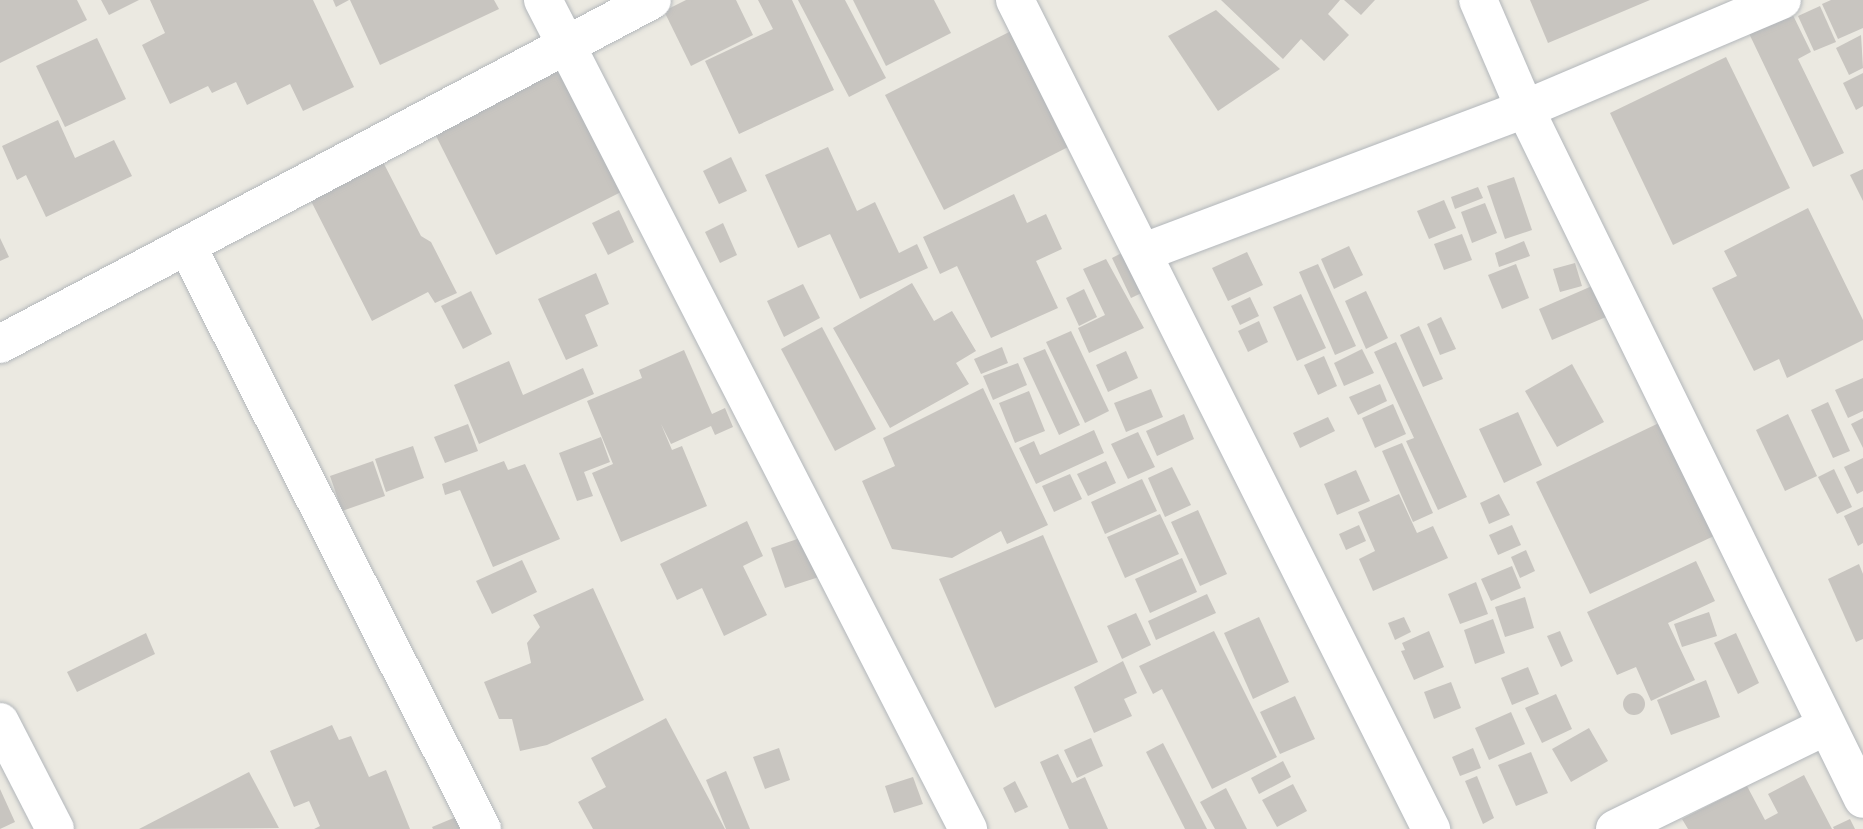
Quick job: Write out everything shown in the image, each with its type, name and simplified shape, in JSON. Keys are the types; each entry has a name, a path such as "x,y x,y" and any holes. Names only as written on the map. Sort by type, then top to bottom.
{"street":[{"path":"543,0 968,829"},
{"path":"0,344 188,248 652,0"},
{"path":"1015,0 1144,252 1431,829"},
{"path":"1478,0 1525,109 1863,799"},
{"path":"1144,252 1525,109 1782,0"},
{"path":"188,248 482,829"},
{"path":"0,722 55,829"},
{"path":"1615,829 1826,726"}],"building":[{"path":"0,0 77,0 87,20 0,63"},
{"path":"101,0 139,0 109,15"},
{"path":"150,0 313,0 354,87 303,111 290,84 247,105 236,82 212,93 208,86 170,104 142,45 165,33"},
{"path":"333,0 349,0 336,7"},
{"path":"350,0 494,0 499,9 380,65"},
{"path":"686,0 736,0 753,35 691,66 664,11"},
{"path":"758,0 792,0 834,90 739,134 705,61 773,29"},
{"path":"798,0 845,0 886,78 849,97"},
{"path":"853,0 934,0 951,33 886,66"},
{"path":"1221,0 1340,0 1328,14 1349,35 1324,61 1301,39 1283,59"},
{"path":"1344,0 1375,0 1361,15"},
{"path":"1530,0 1650,0 1548,43"},
{"path":"1831,0 1863,0 1863,28 1838,39 1822,4"},
{"path":"1787,3 1811,52 1798,59 1844,153 1813,167 1744,23"},
{"path":"1820,6 1836,42 1814,51 1798,16"},
{"path":"1216,10 1280,69 1218,111 1168,36"},
{"path":"1015,29 1074,144 944,210 885,95"},
{"path":"1861,35 1863,68 1849,75 1836,48"},
{"path":"97,38 126,99 65,127 36,66"},
{"path":"1726,57 1790,188 1673,245 1610,113"},
{"path":"562,59 627,189 496,255 431,126"},
{"path":"1863,73 1863,106 1856,110 1843,83"},
{"path":"58,120 75,158 114,140 132,176 46,217 26,175 17,180 2,146"},
{"path":"828,147 857,211 875,202 899,253 917,244 928,268 860,299 830,234 798,248 765,175"},
{"path":"731,157 747,191 719,204 703,171"},
{"path":"382,160 421,236 431,242 457,293 435,303 428,292 372,321 309,197"},
{"path":"1863,169 1863,201 1850,175"},
{"path":"1514,177 1532,230 1505,239 1487,186"},
{"path":"1478,187 1483,198 1455,209 1451,197"},
{"path":"1014,194 1027,223 1046,214 1062,249 1036,261 1058,308 991,338 957,266 940,274 923,237"},
{"path":"1444,200 1456,228 1429,239 1417,211"},
{"path":"1485,203 1497,233 1472,243 1461,212"},
{"path":"1808,208 1863,320 1863,340 1787,378 1779,359 1754,371 1712,288 1737,276 1724,251"},
{"path":"619,210 634,242 608,255 592,223"},
{"path":"723,223 737,255 720,263 705,232"},
{"path":"1462,234 1472,260 1444,270 1434,244"},
{"path":"0,238 9,257 0,261"},
{"path":"1524,241 1530,256 1499,267 1495,253"},
{"path":"1349,246 1363,275 1334,289 1321,259"},
{"path":"1133,247 1152,288 1131,298 1112,258"},
{"path":"1247,252 1263,285 1228,301 1212,268"},
{"path":"1106,259 1144,328 1089,353 1078,328 1105,315 1083,269"},
{"path":"1575,263 1582,286 1560,292 1553,269"},
{"path":"1318,264 1356,346 1335,355 1299,272"},
{"path":"1516,264 1529,298 1502,309 1488,275"},
{"path":"596,273 609,304 585,315 598,346 566,360 538,299"},
{"path":"912,283 934,321 952,311 976,351 956,363 969,384 890,428 833,328"},
{"path":"1599,283 1613,314 1552,340 1539,309"},
{"path":"803,284 820,318 784,337 767,301"},
{"path":"1084,289 1097,317 1079,326 1066,298"},
{"path":"471,291 492,334 463,349 441,306"},
{"path":"1366,291 1388,338 1366,349 1345,301"},
{"path":"1301,294 1326,348 1297,361 1273,307"},
{"path":"1250,297 1259,316 1240,325 1231,306"},
{"path":"1441,317 1456,349 1440,355 1427,324"},
{"path":"1259,321 1268,342 1248,352 1238,331"},
{"path":"1419,326 1443,379 1423,387 1400,335"},
{"path":"822,327 876,429 835,451 781,349"},
{"path":"1071,331 1109,411 1085,423 1046,342"},
{"path":"1396,342 1467,497 1438,510 1406,441 1414,438 1374,352"},
{"path":"1002,347 1008,363 981,374 974,359"},
{"path":"1045,349 1080,425 1059,435 1023,358"},
{"path":"1362,349 1374,373 1344,386 1334,363"},
{"path":"684,350 712,414 725,408 733,427 715,435 711,426 671,444 661,424 672,450 682,446 707,506 621,542 592,473 613,464 587,401 642,378 639,370"},
{"path":"1126,351 1138,378 1108,392 1096,365"},
{"path":"1324,356 1337,386 1318,395 1304,365"},
{"path":"509,361 523,395 583,368 594,394 479,444 454,385"},
{"path":"1018,363 1027,385 993,400 983,376"},
{"path":"1572,364 1604,422 1557,447 1525,391"},
{"path":"1863,378 1863,411 1848,418 1835,390"},
{"path":"1380,384 1387,401 1358,415 1349,397"},
{"path":"983,388 1048,525 1007,544 1001,531 952,558 892,549 862,481 895,466 883,438"},
{"path":"1151,389 1163,417 1126,432 1114,403"},
{"path":"1029,391 1045,431 1015,443 999,403"},
{"path":"1828,402 1850,451 1833,458 1811,410"},
{"path":"1393,404 1406,434 1375,448 1362,418"},
{"path":"1518,412 1542,465 1504,483 1479,429"},
{"path":"1184,414 1194,439 1157,456 1146,431"},
{"path":"1788,414 1817,476 1785,491 1756,430"},
{"path":"1328,417 1335,431 1300,448 1293,433"},
{"path":"1863,418 1863,448 1851,424"},
{"path":"1661,422 1714,536 1590,594 1536,482"},
{"path":"468,424 478,451 445,463 434,437"},
{"path":"1094,430 1104,453 1036,484 1019,448 1034,441 1040,455"},
{"path":"1138,432 1155,467 1128,479 1111,444"},
{"path":"601,437 610,462 584,472 593,496 577,501 559,453"},
{"path":"1402,443 1433,513 1413,522 1382,451"},
{"path":"413,446 424,478 386,492 375,459"},
{"path":"1863,458 1863,491 1857,494 1844,467"},
{"path":"373,461 385,496 342,511 330,476"},
{"path":"504,461 508,470 525,464 560,539 493,567 460,490 445,495 442,484"},
{"path":"1106,461 1116,483 1088,496 1077,474"},
{"path":"1172,467 1191,505 1165,517 1148,478"},
{"path":"1834,469 1852,507 1837,514 1818,477"},
{"path":"1356,470 1370,501 1337,515 1324,484"},
{"path":"1070,474 1082,499 1054,512 1042,486"},
{"path":"1142,479 1157,511 1105,534 1091,502"},
{"path":"1399,494 1417,533 1433,526 1448,558 1373,591 1359,559 1375,551 1358,512"},
{"path":"1499,494 1510,515 1489,524 1480,503"},
{"path":"1863,507 1863,543 1858,546 1844,516"},
{"path":"1198,510 1227,574 1200,586 1171,522"},
{"path":"1160,514 1179,554 1125,578 1107,537"},
{"path":"747,521 763,556 743,566 767,615 724,636 702,588 677,600 660,564"},
{"path":"1359,525 1366,541 1346,550 1339,534"},
{"path":"1512,525 1521,545 1498,555 1489,535"},
{"path":"809,535 822,576 785,588 771,548"},
{"path":"1043,535 1098,662 995,708 939,579"},
{"path":"1526,550 1535,571 1520,578 1511,557"},
{"path":"1182,558 1197,592 1150,613 1135,579"},
{"path":"522,560 537,592 492,614 476,581"},
{"path":"1696,561 1715,601 1668,623 1695,680 1651,701 1636,667 1617,675 1587,612"},
{"path":"1859,564 1863,574 1863,639 1856,642 1828,579"},
{"path":"1512,566 1521,588 1491,601 1481,579"},
{"path":"1476,582 1488,614 1460,624 1448,594"},
{"path":"593,588 644,700 547,745 520,751 512,719 499,719 484,682 531,663 527,643 540,627 533,615"},
{"path":"1207,594 1216,613 1156,640 1148,621"},
{"path":"1525,597 1534,628 1505,637 1495,607"},
{"path":"1709,612 1717,636 1682,647 1674,624"},
{"path":"1136,613 1151,645 1122,659 1107,626"},
{"path":"1259,617 1289,682 1253,699 1224,633"},
{"path":"1404,617 1411,632 1395,640 1388,623"},
{"path":"1493,619 1505,653 1475,664 1464,630"},
{"path":"1214,631 1277,757 1212,789 1162,689 1153,694 1139,666"},
{"path":"1429,631 1444,667 1414,680 1401,651 1405,650 1402,643"},
{"path":"1560,631 1573,661 1561,667 1547,636"},
{"path":"146,633 155,654 77,692 67,672"},
{"path":"1736,633 1759,683 1738,694 1714,643"},
{"path":"1123,661 1137,693 1124,699 1132,716 1094,733 1074,687"},
{"path":"1528,667 1539,694 1512,705 1501,678"},
{"path":"1706,680 1720,717 1671,735 1657,700"},
{"path":"1451,682 1461,708 1434,719 1424,692"},
{"path":"1634,693 1644,700 1645,704 1638,714 1634,715 1624,708 1623,704 1630,694"},
{"path":"1556,694 1572,729 1542,743 1525,708"},
{"path":"1295,696 1315,739 1280,754 1260,712"},
{"path":"1511,712 1525,744 1489,760 1475,728"},
{"path":"666,718 725,829 593,829 578,802 606,787 591,758"},
{"path":"332,725 339,740 351,736 369,777 386,770 410,829 314,829 320,826 309,801 294,807 270,751"},
{"path":"1589,728 1608,761 1571,782 1552,749"},
{"path":"1091,738 1103,766 1077,778 1064,750"},
{"path":"1163,743 1207,829 1185,829 1146,752"},
{"path":"779,748 790,780 765,789 753,757"},
{"path":"1473,748 1481,768 1460,776 1452,757"},
{"path":"1531,752 1548,793 1516,806 1498,765"},
{"path":"1058,754 1072,783 1085,777 1108,829 1069,829 1040,762"},
{"path":"1283,761 1291,777 1259,794 1251,778"},
{"path":"726,771 750,829 726,829 706,780"},
{"path":"249,772 279,828 139,829"},
{"path":"1804,775 1832,829 1688,829 1682,819 1747,786 1765,820 1778,813 1768,794"},
{"path":"1477,776 1494,818 1483,824 1465,781"},
{"path":"913,777 923,804 894,813 885,786"},
{"path":"1015,781 1028,807 1015,813 1003,788"},
{"path":"1293,784 1307,811 1277,827 1262,800"},
{"path":"1226,788 1247,829 1215,829 1200,802"},
{"path":"0,789 15,822 0,829"},
{"path":"456,817 461,829 432,827"},
{"path":"1850,819 1855,829 1834,829 1833,827"}]}
